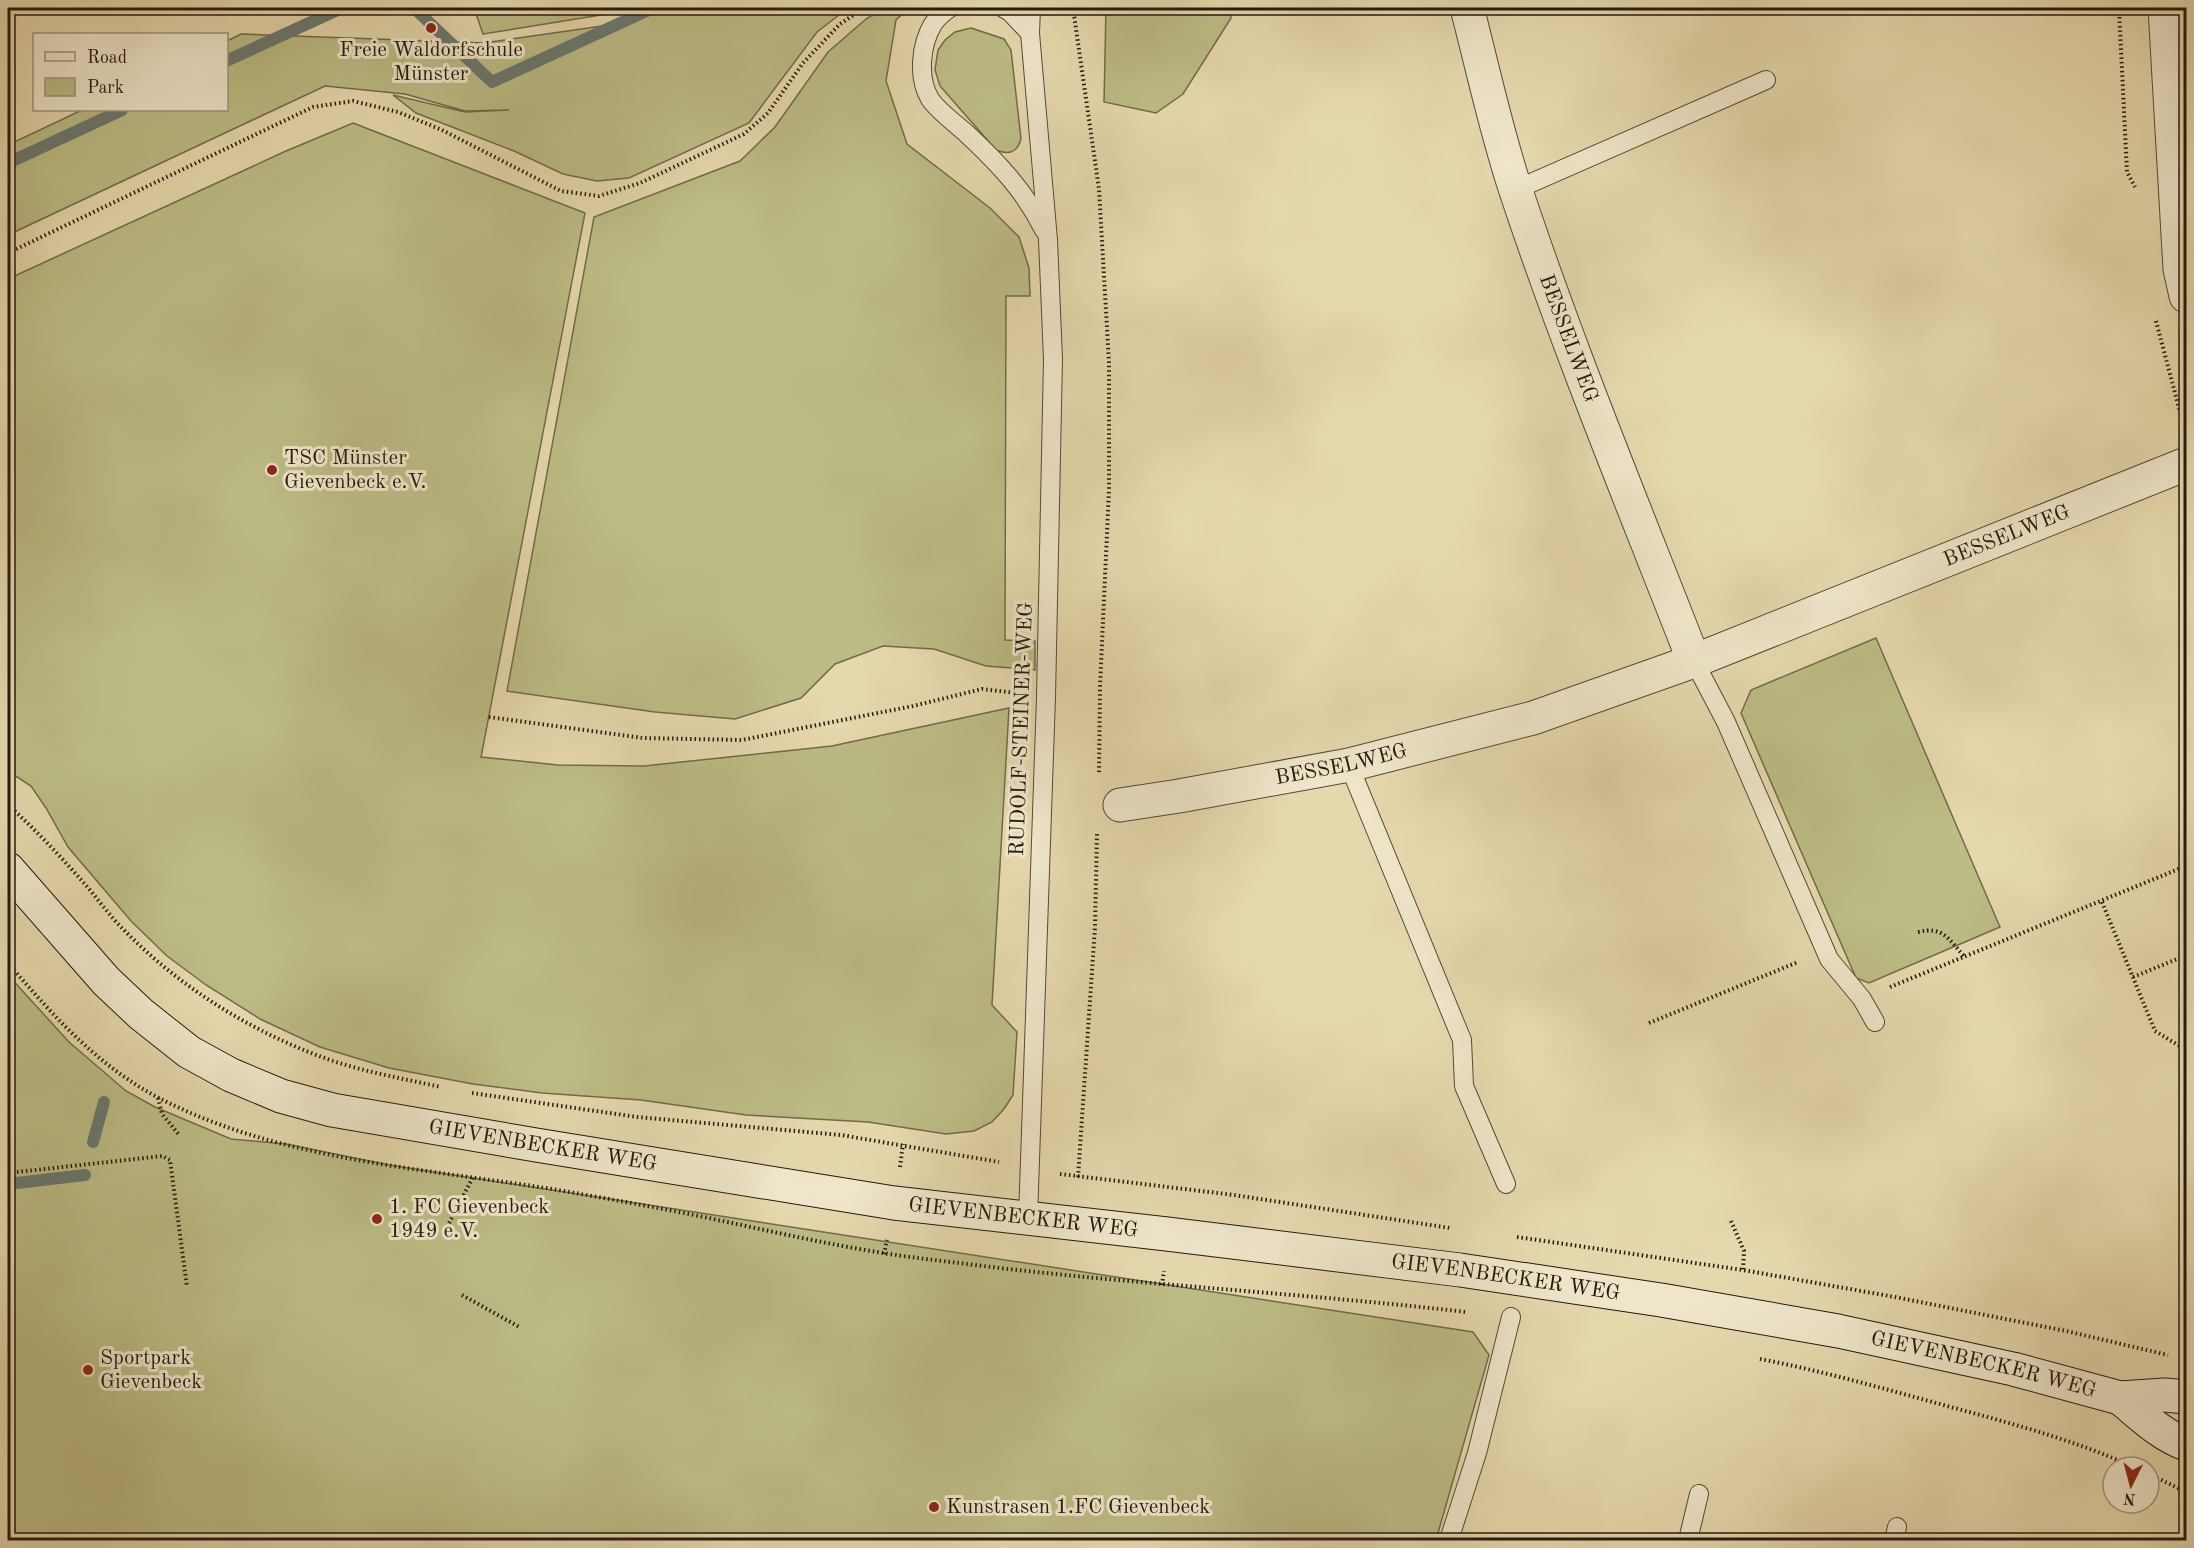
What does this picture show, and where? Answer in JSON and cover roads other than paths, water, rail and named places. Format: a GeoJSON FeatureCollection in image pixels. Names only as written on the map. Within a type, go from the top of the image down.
{"type":"FeatureCollection","features":[{"type":"Feature","properties":{"kind":"main road","name":"BESSELWEG"},"geometry":{"type":"LineString","coordinates":[[1467,8],[1515,190],[1568,339],[1694,661]]}},
{"type":"Feature","properties":{"kind":"main road"},"geometry":{"type":"LineString","coordinates":[[2165,8],[2180,258],[2187,296]]}},
{"type":"Feature","properties":{"kind":"main road","name":"BESSELWEG"},"geometry":{"type":"LineString","coordinates":[[1109,815],[1349,765],[1533,718],[1694,661],[2187,464]]}},
{"type":"Feature","properties":{"kind":"main road","name":"GIEVENBECKER WEG"},"geometry":{"type":"LineString","coordinates":[[8,869],[106,981],[141,1014],[189,1052],[231,1075],[281,1096],[332,1110],[894,1203],[1460,1270],[1661,1300],[1838,1330],[2013,1369],[2120,1398],[2165,1395],[2187,1397]]}},
{"type":"Feature","properties":{"kind":"main road","name":"GIEVENBECKER WEG"},"geometry":{"type":"LineString","coordinates":[[2120,1398],[2156,1428],[2175,1440],[2187,1444]]}},
{"type":"Feature","properties":{"kind":"lane","name":"RUDOLF-STEINER-WEG"},"geometry":{"type":"LineString","coordinates":[[950,8],[934,23],[924,48],[921,74],[930,99],[1014,181],[1033,207],[1048,240]]}},
{"type":"Feature","properties":{"kind":"lane"},"geometry":{"type":"LineString","coordinates":[[1003,8],[1010,12],[1030,33]]}},
{"type":"Feature","properties":{"kind":"lane","name":"RUDOLF-STEINER-WEG"},"geometry":{"type":"LineString","coordinates":[[1028,1218],[1046,697],[1053,359],[1048,240],[1030,33],[1031,8]]}},
{"type":"Feature","properties":{"kind":"lane"},"geometry":{"type":"LineString","coordinates":[[1515,190],[1766,80]]}},
{"type":"Feature","properties":{"kind":"lane"},"geometry":{"type":"LineString","coordinates":[[1694,661],[1726,722],[1829,959],[1862,999],[1875,1022]]}},
{"type":"Feature","properties":{"kind":"lane"},"geometry":{"type":"LineString","coordinates":[[1349,765],[1462,1040],[1464,1086],[1506,1184]]}},
{"type":"Feature","properties":{"kind":"lane"},"geometry":{"type":"LineString","coordinates":[[1449,1540],[1477,1454],[1511,1317]]}},
{"type":"Feature","properties":{"kind":"lane"},"geometry":{"type":"LineString","coordinates":[[1688,1540],[1699,1494]]}},
{"type":"Feature","properties":{"kind":"waterway"},"geometry":{"type":"LineString","coordinates":[[228,60],[342,8]]}},
{"type":"Feature","properties":{"kind":"waterway"},"geometry":{"type":"LineString","coordinates":[[414,8],[492,82],[653,8]]}},
{"type":"Feature","properties":{"kind":"waterway"},"geometry":{"type":"LineString","coordinates":[[8,163],[120,111]]}},
{"type":"Feature","properties":{"kind":"waterway"},"geometry":{"type":"LineString","coordinates":[[93,1142],[104,1102]]}},
{"type":"Feature","properties":{"kind":"waterway"},"geometry":{"type":"LineString","coordinates":[[8,1184],[85,1175]]}},
{"type":"Feature","properties":{"kind":"place","name":"Freie Waldorfschule Münster"},"geometry":{"type":"Point","coordinates":[431,28]}},
{"type":"Feature","properties":{"kind":"place","name":"TSC Münster Gievenbeck e.V."},"geometry":{"type":"Point","coordinates":[272,470]}},
{"type":"Feature","properties":{"kind":"place","name":"1. FC Gievenbeck 1949 e.V."},"geometry":{"type":"Point","coordinates":[377,1219]}},
{"type":"Feature","properties":{"kind":"place","name":"Sportpark Gievenbeck"},"geometry":{"type":"Point","coordinates":[88,1370]}},
{"type":"Feature","properties":{"kind":"place","name":"Kunstrasen 1.FC Gievenbeck"},"geometry":{"type":"Point","coordinates":[934,1507]}}]}
